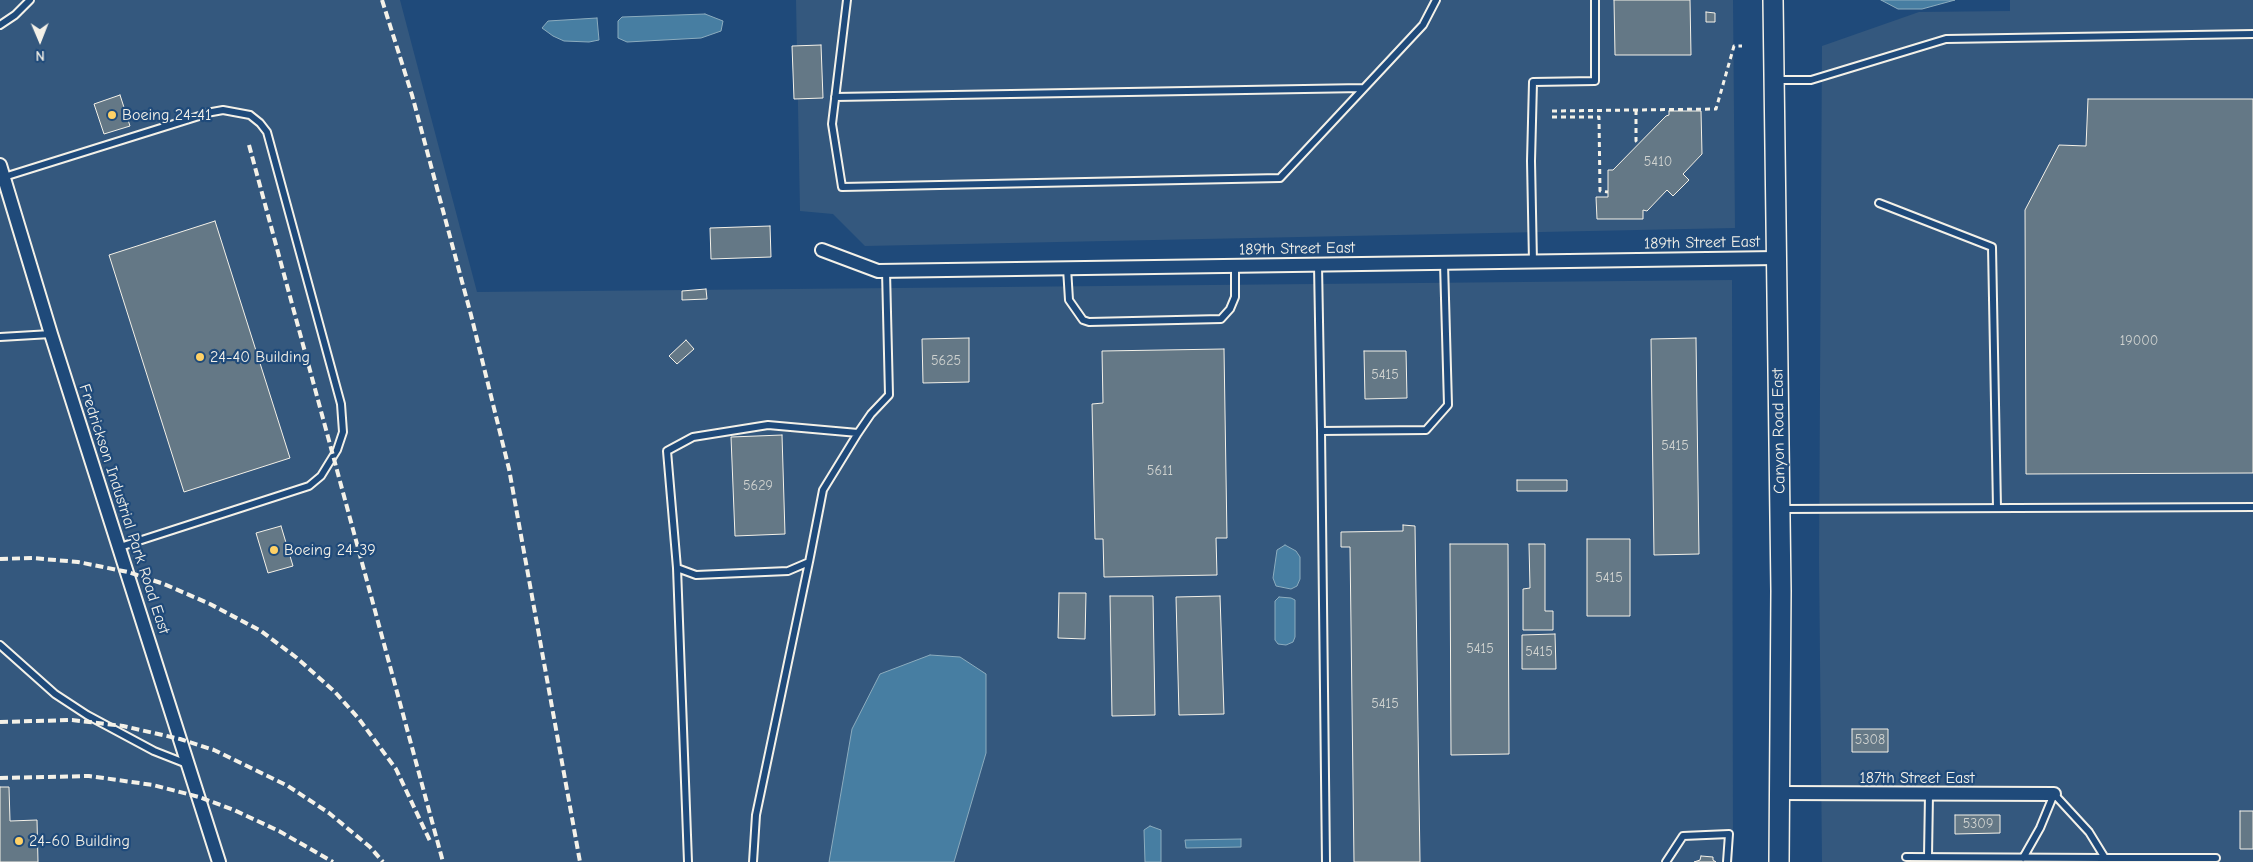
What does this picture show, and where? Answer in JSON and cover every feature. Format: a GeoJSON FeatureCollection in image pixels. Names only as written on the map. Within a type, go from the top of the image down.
{"type":"FeatureCollection","features":[{"type":"Feature","properties":{"kind":"main road","name":"Canyon Road East"},"geometry":{"type":"LineString","coordinates":[[1773,0],[1780,509],[1779,862]]}},
{"type":"Feature","properties":{"kind":"street","name":"Fredrickson Industrial Park Road East"},"geometry":{"type":"LineString","coordinates":[[2,171],[51,334],[219,862]]}},
{"type":"Feature","properties":{"kind":"street","name":"189th Street East"},"geometry":{"type":"LineString","coordinates":[[822,250],[878,271],[1776,258]]}},
{"type":"Feature","properties":{"kind":"street","name":"187th Street East"},"geometry":{"type":"LineString","coordinates":[[1780,793],[2054,794]]}},
{"type":"Feature","properties":{"kind":"lane"},"geometry":{"type":"LineString","coordinates":[[0,25],[15,15],[30,0]]}},
{"type":"Feature","properties":{"kind":"lane"},"geometry":{"type":"LineString","coordinates":[[846,0],[832,124],[842,187],[1280,178],[1423,24],[1436,0]]}},
{"type":"Feature","properties":{"kind":"lane"},"geometry":{"type":"LineString","coordinates":[[1533,262],[1531,161],[1533,82],[1595,81],[1595,0]]}},
{"type":"Feature","properties":{"kind":"lane"},"geometry":{"type":"LineString","coordinates":[[1774,80],[1811,80],[1946,39],[2253,34]]}},
{"type":"Feature","properties":{"kind":"lane"},"geometry":{"type":"LineString","coordinates":[[835,97],[1363,88]]}},
{"type":"Feature","properties":{"kind":"lane"},"geometry":{"type":"LineString","coordinates":[[2,171],[223,110],[250,115],[260,122],[267,132],[340,404],[343,432],[337,450],[322,476],[309,486],[120,547]]}},
{"type":"Feature","properties":{"kind":"lane"},"geometry":{"type":"LineString","coordinates":[[1879,203],[1992,247],[1997,508]]}},
{"type":"Feature","properties":{"kind":"lane"},"geometry":{"type":"LineString","coordinates":[[1321,430],[1426,430],[1448,405],[1444,263]]}},
{"type":"Feature","properties":{"kind":"lane"},"geometry":{"type":"LineString","coordinates":[[1318,265],[1326,862]]}},
{"type":"Feature","properties":{"kind":"lane"},"geometry":{"type":"LineString","coordinates":[[1067,268],[1068,300],[1083,320],[1089,322],[1221,319],[1230,309],[1234,297],[1235,266]]}},
{"type":"Feature","properties":{"kind":"lane"},"geometry":{"type":"LineString","coordinates":[[753,862],[756,815],[823,490],[870,414],[889,395],[886,271]]}},
{"type":"Feature","properties":{"kind":"lane"},"geometry":{"type":"LineString","coordinates":[[0,337],[51,334]]}},
{"type":"Feature","properties":{"kind":"lane"},"geometry":{"type":"LineString","coordinates":[[688,862],[677,568],[667,451],[693,437],[768,425],[858,433]]}},
{"type":"Feature","properties":{"kind":"lane"},"geometry":{"type":"LineString","coordinates":[[1780,509],[2253,507]]}},
{"type":"Feature","properties":{"kind":"lane"},"geometry":{"type":"LineString","coordinates":[[677,568],[696,575],[788,572],[809,562]]}},
{"type":"Feature","properties":{"kind":"lane"},"geometry":{"type":"LineString","coordinates":[[0,645],[55,694],[87,715],[154,751],[188,765]]}},
{"type":"Feature","properties":{"kind":"lane"},"geometry":{"type":"LineString","coordinates":[[1928,857],[1929,794]]}},
{"type":"Feature","properties":{"kind":"lane"},"geometry":{"type":"LineString","coordinates":[[2022,858],[2040,828],[2054,794],[2089,832],[2105,858]]}},
{"type":"Feature","properties":{"kind":"lane"},"geometry":{"type":"LineString","coordinates":[[1666,862],[1683,836],[1729,834],[1727,862]]}},
{"type":"Feature","properties":{"kind":"lane"},"geometry":{"type":"LineString","coordinates":[[1906,857],[2178,860],[2216,858]]}},
{"type":"Feature","properties":{"kind":"path"},"geometry":{"type":"LineString","coordinates":[[1552,112],[1716,109],[1734,46],[1742,46]]}},
{"type":"Feature","properties":{"kind":"path"},"geometry":{"type":"LineString","coordinates":[[1636,110],[1636,141],[1639,144]]}},
{"type":"Feature","properties":{"kind":"path"},"geometry":{"type":"LineString","coordinates":[[1595,111],[1595,117]]}},
{"type":"Feature","properties":{"kind":"path"},"geometry":{"type":"LineString","coordinates":[[1552,117],[1599,117],[1600,191],[1608,192]]}},
{"type":"Feature","properties":{"kind":"shaded area"},"geometry":{"type":"Polygon","coordinates":[[[0,0],[400,0],[477,292],[1732,280],[1733,862],[0,862],[0,0]]]}},
{"type":"Feature","properties":{"kind":"shaded area"},"geometry":{"type":"Polygon","coordinates":[[[796,0],[1733,0],[1735,228],[865,246],[833,214],[800,211],[796,0]]]}},
{"type":"Feature","properties":{"kind":"shaded area"},"geometry":{"type":"Polygon","coordinates":[[[1881,0],[1955,0],[1922,9],[1898,9],[1881,0]]]}},
{"type":"Feature","properties":{"kind":"shaded area"},"geometry":{"type":"Polygon","coordinates":[[[2010,0],[2253,0],[2253,862],[1822,862],[1819,559],[1822,46],[1919,12],[2010,11],[2010,0]]]}},
{"type":"Feature","properties":{"kind":"shaded area"},"geometry":{"type":"Polygon","coordinates":[[[705,14],[723,21],[721,31],[701,38],[627,42],[618,38],[618,21],[622,17],[705,14]]]}},
{"type":"Feature","properties":{"kind":"shaded area"},"geometry":{"type":"Polygon","coordinates":[[[597,18],[599,40],[589,42],[564,41],[542,28],[548,21],[597,18]]]}},
{"type":"Feature","properties":{"kind":"shaded area"},"geometry":{"type":"Polygon","coordinates":[[[1285,545],[1296,551],[1300,557],[1300,579],[1297,586],[1291,589],[1276,586],[1273,578],[1277,550],[1285,545]]]}},
{"type":"Feature","properties":{"kind":"shaded area"},"geometry":{"type":"Polygon","coordinates":[[[1279,597],[1295,600],[1295,637],[1293,642],[1286,645],[1278,644],[1275,640],[1275,601],[1279,597]]]}},
{"type":"Feature","properties":{"kind":"shaded area"},"geometry":{"type":"Polygon","coordinates":[[[930,655],[960,657],[986,674],[986,753],[954,862],[829,862],[852,729],[880,674],[930,655]]]}},
{"type":"Feature","properties":{"kind":"shaded area"},"geometry":{"type":"Polygon","coordinates":[[[1150,826],[1161,830],[1161,862],[1145,862],[1144,830],[1150,826]]]}},
{"type":"Feature","properties":{"kind":"shaded area"},"geometry":{"type":"Polygon","coordinates":[[[1241,839],[1241,847],[1186,848],[1185,840],[1241,839]]]}},
{"type":"Feature","properties":{"kind":"building"},"geometry":{"type":"Polygon","coordinates":[[[1614,0],[1690,0],[1691,55],[1615,55],[1614,0]]]}},
{"type":"Feature","properties":{"kind":"building"},"geometry":{"type":"Polygon","coordinates":[[[1706,12],[1715,13],[1715,22],[1706,22],[1706,12]]]}},
{"type":"Feature","properties":{"kind":"building"},"geometry":{"type":"Polygon","coordinates":[[[821,45],[823,98],[794,99],[792,46],[821,45]]]}},
{"type":"Feature","properties":{"kind":"building","name":"Boeing 24-41"},"geometry":{"type":"Polygon","coordinates":[[[120,95],[130,126],[104,134],[94,104],[120,95]]]}},
{"type":"Feature","properties":{"kind":"building"},"geometry":{"type":"Polygon","coordinates":[[[2088,99],[2253,99],[2253,473],[2026,474],[2025,210],[2059,145],[2086,146],[2088,99]]]}},
{"type":"Feature","properties":{"kind":"building"},"geometry":{"type":"Polygon","coordinates":[[[1669,111],[1701,111],[1702,154],[1683,174],[1689,180],[1673,196],[1667,190],[1647,211],[1643,210],[1643,219],[1597,219],[1596,197],[1608,197],[1608,170],[1613,170],[1669,115],[1669,111]]]}},
{"type":"Feature","properties":{"kind":"building","name":"24-40 Building"},"geometry":{"type":"Polygon","coordinates":[[[215,221],[290,458],[184,492],[109,255],[215,221]]]}},
{"type":"Feature","properties":{"kind":"building"},"geometry":{"type":"Polygon","coordinates":[[[770,226],[771,257],[711,259],[710,228],[770,226]]]}},
{"type":"Feature","properties":{"kind":"building"},"geometry":{"type":"Polygon","coordinates":[[[706,289],[707,299],[682,300],[682,291],[706,289]]]}},
{"type":"Feature","properties":{"kind":"building"},"geometry":{"type":"Polygon","coordinates":[[[969,338],[969,382],[923,383],[922,339],[969,338]]]}},
{"type":"Feature","properties":{"kind":"building"},"geometry":{"type":"Polygon","coordinates":[[[1696,338],[1699,554],[1654,555],[1651,339],[1696,338]]]}},
{"type":"Feature","properties":{"kind":"building"},"geometry":{"type":"Polygon","coordinates":[[[686,340],[694,349],[677,364],[669,356],[686,340]]]}},
{"type":"Feature","properties":{"kind":"building"},"geometry":{"type":"Polygon","coordinates":[[[1224,349],[1227,538],[1216,538],[1217,575],[1104,577],[1103,539],[1095,539],[1092,404],[1103,403],[1102,351],[1224,349]]]}},
{"type":"Feature","properties":{"kind":"building"},"geometry":{"type":"Polygon","coordinates":[[[1364,351],[1406,351],[1407,398],[1365,399],[1364,351]]]}},
{"type":"Feature","properties":{"kind":"building"},"geometry":{"type":"Polygon","coordinates":[[[782,435],[785,534],[735,536],[731,437],[782,435]]]}},
{"type":"Feature","properties":{"kind":"building"},"geometry":{"type":"Polygon","coordinates":[[[1517,480],[1567,480],[1567,491],[1517,491],[1517,480]]]}},
{"type":"Feature","properties":{"kind":"building"},"geometry":{"type":"Polygon","coordinates":[[[1403,525],[1415,526],[1420,862],[1354,862],[1350,547],[1341,547],[1341,532],[1403,531],[1403,525]]]}},
{"type":"Feature","properties":{"kind":"building","name":"Boeing 24-39"},"geometry":{"type":"Polygon","coordinates":[[[281,526],[293,566],[268,573],[256,533],[281,526]]]}},
{"type":"Feature","properties":{"kind":"building"},"geometry":{"type":"Polygon","coordinates":[[[1587,539],[1630,539],[1630,616],[1587,616],[1587,539]]]}},
{"type":"Feature","properties":{"kind":"building"},"geometry":{"type":"Polygon","coordinates":[[[1450,544],[1508,544],[1509,754],[1451,755],[1450,544]]]}},
{"type":"Feature","properties":{"kind":"building"},"geometry":{"type":"Polygon","coordinates":[[[1529,544],[1545,544],[1545,611],[1553,611],[1553,630],[1523,630],[1523,589],[1530,588],[1529,544]]]}},
{"type":"Feature","properties":{"kind":"building"},"geometry":{"type":"Polygon","coordinates":[[[1059,593],[1086,593],[1085,639],[1058,638],[1059,593]]]}},
{"type":"Feature","properties":{"kind":"building"},"geometry":{"type":"Polygon","coordinates":[[[1110,596],[1153,596],[1155,715],[1112,716],[1110,596]]]}},
{"type":"Feature","properties":{"kind":"building"},"geometry":{"type":"Polygon","coordinates":[[[1220,596],[1224,714],[1179,715],[1176,597],[1220,596]]]}},
{"type":"Feature","properties":{"kind":"building"},"geometry":{"type":"Polygon","coordinates":[[[1555,634],[1556,669],[1522,669],[1522,635],[1555,634]]]}},
{"type":"Feature","properties":{"kind":"building"},"geometry":{"type":"Polygon","coordinates":[[[1852,729],[1888,729],[1888,752],[1852,752],[1852,729]]]}},
{"type":"Feature","properties":{"kind":"building","name":"24-60 Building"},"geometry":{"type":"Polygon","coordinates":[[[0,787],[9,787],[10,821],[37,820],[38,862],[0,862],[0,787]]]}},
{"type":"Feature","properties":{"kind":"building"},"geometry":{"type":"Polygon","coordinates":[[[2240,811],[2253,811],[2253,849],[2240,849],[2240,811]]]}},
{"type":"Feature","properties":{"kind":"building"},"geometry":{"type":"Polygon","coordinates":[[[1955,815],[2000,815],[2000,833],[1955,834],[1955,815]]]}},
{"type":"Feature","properties":{"kind":"building"},"geometry":{"type":"Polygon","coordinates":[[[1701,856],[1713,857],[1713,860],[1716,862],[1694,862],[1700,860],[1701,856]]]}},
{"type":"Feature","properties":{"kind":"railway"},"geometry":{"type":"LineString","coordinates":[[382,0],[412,95],[471,315],[509,469],[580,862]]}},
{"type":"Feature","properties":{"kind":"railway"},"geometry":{"type":"LineString","coordinates":[[249,145],[443,862]]}},
{"type":"Feature","properties":{"kind":"railway"},"geometry":{"type":"LineString","coordinates":[[0,559],[32,558],[78,562],[128,572],[164,584],[210,604],[261,631],[297,658],[335,692],[359,719],[396,769],[430,841]]}},
{"type":"Feature","properties":{"kind":"railway"},"geometry":{"type":"LineString","coordinates":[[0,722],[72,720],[123,726],[180,739],[214,750],[288,786],[329,813],[370,847],[383,862]]}},
{"type":"Feature","properties":{"kind":"railway"},"geometry":{"type":"LineString","coordinates":[[0,778],[89,776],[153,785],[199,797],[234,810],[279,831],[333,862]]}},
{"type":"Feature","properties":{"kind":"place","name":"Boeing 24-41"},"geometry":{"type":"Point","coordinates":[112,115]}},
{"type":"Feature","properties":{"kind":"place","name":"24-40 Building"},"geometry":{"type":"Point","coordinates":[200,357]}},
{"type":"Feature","properties":{"kind":"place","name":"Boeing 24-39"},"geometry":{"type":"Point","coordinates":[274,550]}},
{"type":"Feature","properties":{"kind":"place","name":"24-60 Building"},"geometry":{"type":"Point","coordinates":[19,841]}}]}
